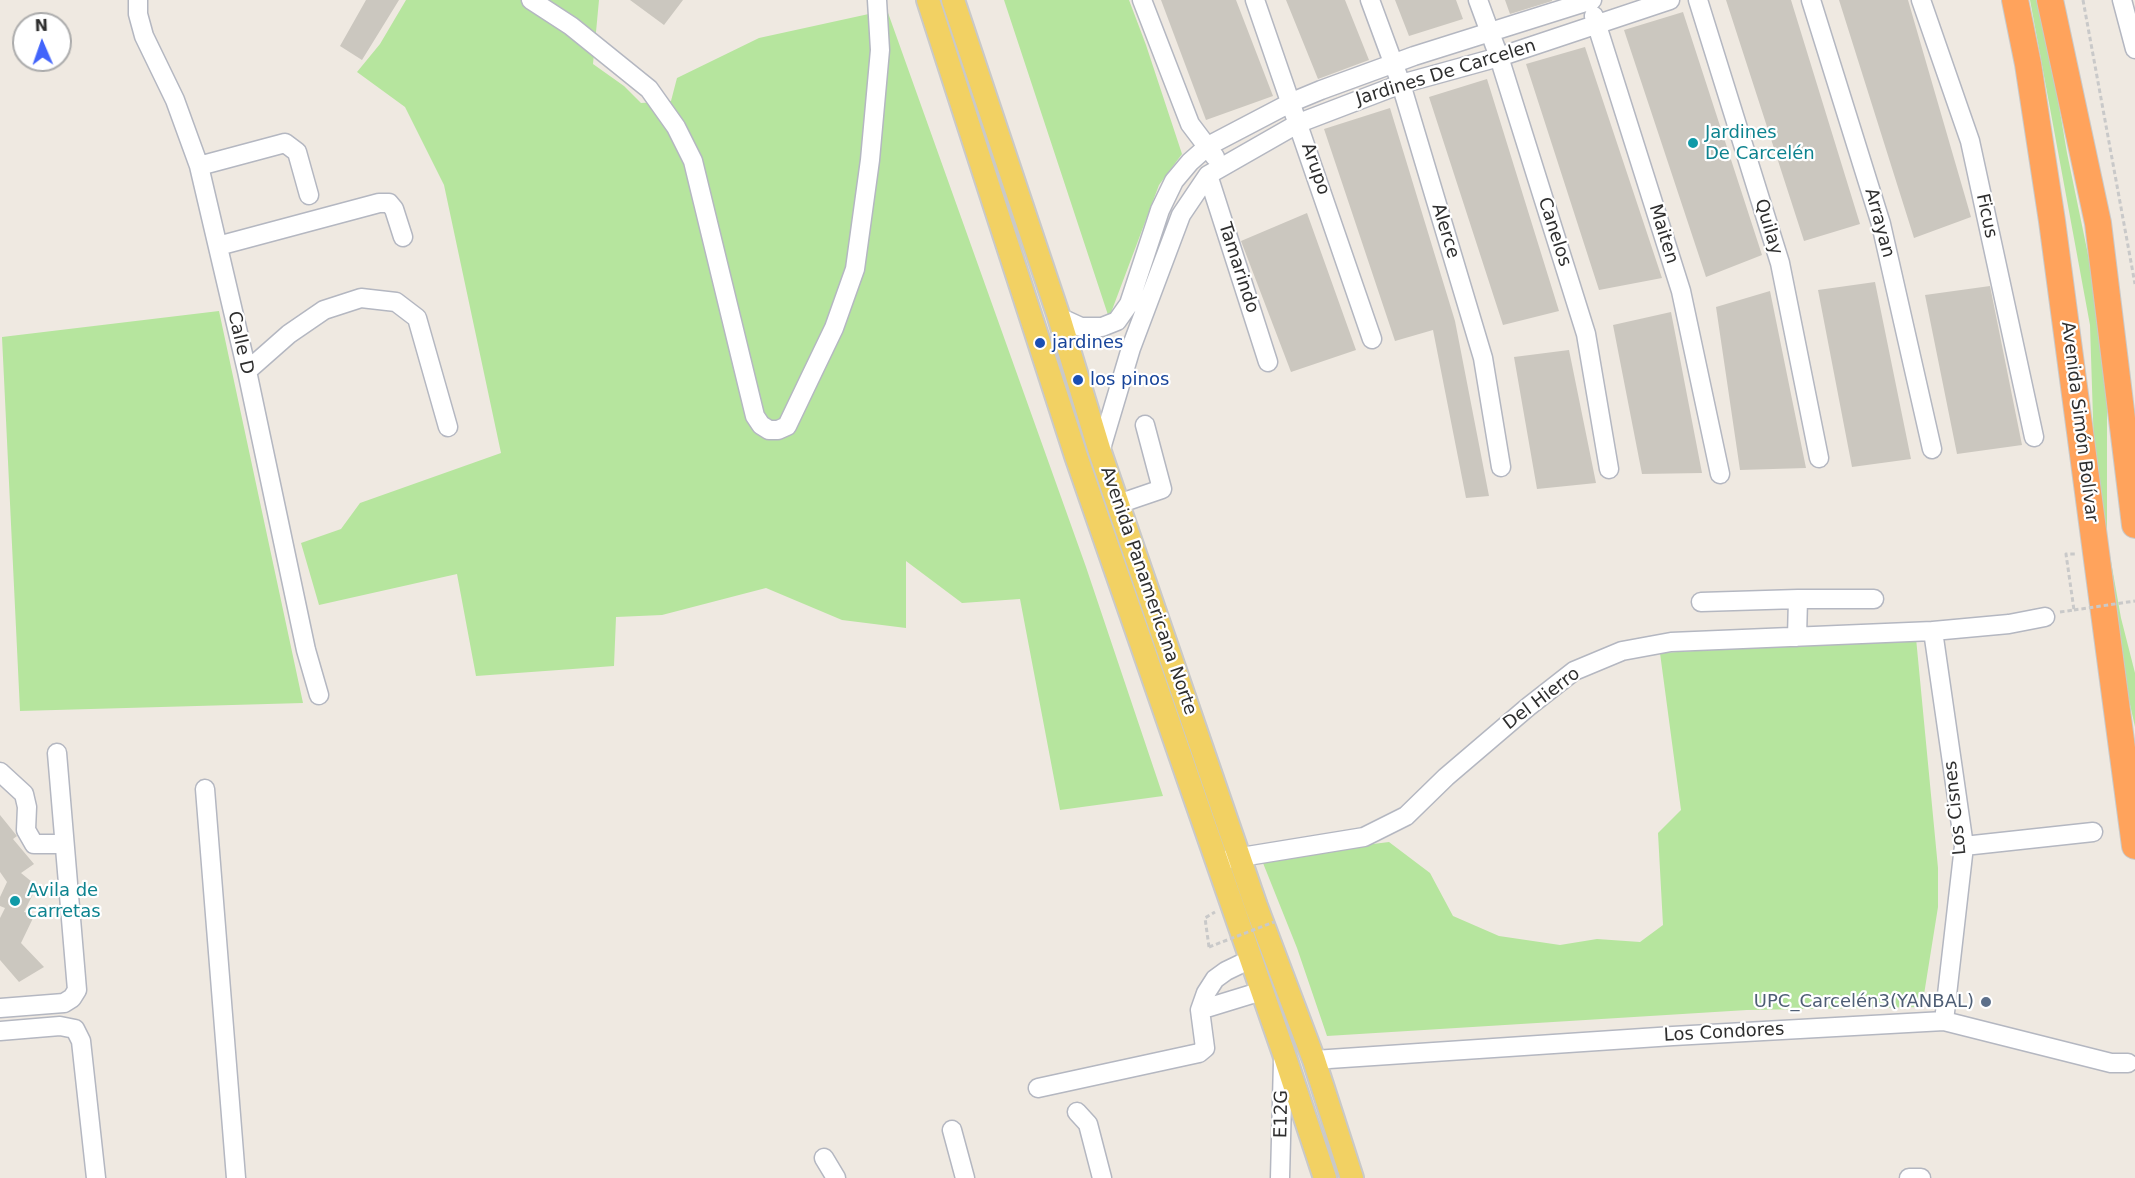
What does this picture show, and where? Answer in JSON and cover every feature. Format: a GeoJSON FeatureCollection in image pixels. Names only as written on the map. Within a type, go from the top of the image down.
{"type":"FeatureCollection","features":[{"type":"Feature","properties":{"kind":"highway","name":"Avenida Simón Bolívar"},"geometry":{"type":"LineString","coordinates":[[2015,0],[2028,64],[2052,221],[2135,846]]}},
{"type":"Feature","properties":{"kind":"highway"},"geometry":{"type":"LineString","coordinates":[[2050,0],[2098,223],[2135,525]]}},
{"type":"Feature","properties":{"kind":"main road","name":"Avenida Panamericana Norte"},"geometry":{"type":"LineString","coordinates":[[928,0],[1076,456],[1325,1178]]}},
{"type":"Feature","properties":{"kind":"main road","name":"Avenida Panamericana Norte"},"geometry":{"type":"LineString","coordinates":[[953,0],[1059,317],[1100,452],[1256,906],[1314,1060],[1352,1178]]}},
{"type":"Feature","properties":{"kind":"street","name":"Calle D"},"geometry":{"type":"LineString","coordinates":[[138,0],[138,15],[144,36],[175,99],[199,166],[247,371],[306,650],[319,694]]}},
{"type":"Feature","properties":{"kind":"street"},"geometry":{"type":"LineString","coordinates":[[531,0],[571,26],[649,89],[676,127],[693,161],[755,416],[761,425],[769,430],[778,430],[787,426],[834,328],[855,270],[870,160],[880,50],[877,0]]}},
{"type":"Feature","properties":{"kind":"street","name":"Tamarindo"},"geometry":{"type":"LineString","coordinates":[[1142,0],[1190,124],[1208,146],[1268,362]]}},
{"type":"Feature","properties":{"kind":"street","name":"Arupo"},"geometry":{"type":"LineString","coordinates":[[1255,0],[1372,339]]}},
{"type":"Feature","properties":{"kind":"street","name":"Alerce"},"geometry":{"type":"LineString","coordinates":[[1370,0],[1401,84],[1483,358],[1501,467]]}},
{"type":"Feature","properties":{"kind":"street","name":"Canelos"},"geometry":{"type":"LineString","coordinates":[[1478,0],[1586,333],[1609,469]]}},
{"type":"Feature","properties":{"kind":"street","name":"Jardines De Carcelen"},"geometry":{"type":"LineString","coordinates":[[1059,317],[1081,327],[1102,327],[1118,321],[1129,304],[1160,210],[1174,181],[1208,146],[1292,102],[1394,63],[1589,0]]}},
{"type":"Feature","properties":{"kind":"street","name":"Maiten"},"geometry":{"type":"LineString","coordinates":[[1589,0],[1681,291],[1720,474]]}},
{"type":"Feature","properties":{"kind":"street","name":"Jardines De Carcelen"},"geometry":{"type":"LineString","coordinates":[[1100,452],[1131,348],[1181,215],[1214,170],[1299,123],[1401,84],[1498,57],[1670,0]]}},
{"type":"Feature","properties":{"kind":"street","name":"Quilay"},"geometry":{"type":"LineString","coordinates":[[1698,0],[1780,263],[1819,458]]}},
{"type":"Feature","properties":{"kind":"street","name":"Arrayan"},"geometry":{"type":"LineString","coordinates":[[1811,0],[1881,224],[1932,449]]}},
{"type":"Feature","properties":{"kind":"street","name":"Ficus"},"geometry":{"type":"LineString","coordinates":[[1921,0],[1970,141],[2034,437]]}},
{"type":"Feature","properties":{"kind":"street"},"geometry":{"type":"LineString","coordinates":[[2122,0],[2135,48]]}},
{"type":"Feature","properties":{"kind":"street"},"geometry":{"type":"LineString","coordinates":[[199,166],[285,143],[297,152],[309,195]]}},
{"type":"Feature","properties":{"kind":"street"},"geometry":{"type":"LineString","coordinates":[[218,246],[379,203],[389,204],[394,209],[403,237]]}},
{"type":"Feature","properties":{"kind":"street"},"geometry":{"type":"LineString","coordinates":[[247,371],[289,334],[324,310],[361,298],[396,302],[417,318],[448,427]]}},
{"type":"Feature","properties":{"kind":"street"},"geometry":{"type":"LineString","coordinates":[[1118,504],[1162,489],[1145,425]]}},
{"type":"Feature","properties":{"kind":"street"},"geometry":{"type":"LineString","coordinates":[[1797,637],[1798,599]]}},
{"type":"Feature","properties":{"kind":"street"},"geometry":{"type":"LineString","coordinates":[[1701,602],[1874,599]]}},
{"type":"Feature","properties":{"kind":"street","name":"Del Hierro"},"geometry":{"type":"LineString","coordinates":[[1217,860],[1364,837],[1406,816],[1446,777],[1574,671],[1622,651],[1671,642],[1933,632],[2009,624],[2050,615]]}},
{"type":"Feature","properties":{"kind":"street","name":"Los Cisnes"},"geometry":{"type":"LineString","coordinates":[[1933,632],[1964,846],[1944,1021]]}},
{"type":"Feature","properties":{"kind":"street"},"geometry":{"type":"LineString","coordinates":[[0,1008],[64,1003],[72,998],[77,990],[78,979],[57,753]]}},
{"type":"Feature","properties":{"kind":"street"},"geometry":{"type":"LineString","coordinates":[[0,772],[24,794],[27,807],[26,830],[34,844],[64,844]]}},
{"type":"Feature","properties":{"kind":"street"},"geometry":{"type":"LineString","coordinates":[[205,789],[236,1178]]}},
{"type":"Feature","properties":{"kind":"street"},"geometry":{"type":"LineString","coordinates":[[1964,846],[2093,832]]}},
{"type":"Feature","properties":{"kind":"street"},"geometry":{"type":"LineString","coordinates":[[1038,1088],[1199,1053],[1205,1048],[1200,1010],[1206,993],[1215,979],[1251,959]]}},
{"type":"Feature","properties":{"kind":"street"},"geometry":{"type":"LineString","coordinates":[[1200,1010],[1262,991]]}},
{"type":"Feature","properties":{"kind":"street"},"geometry":{"type":"LineString","coordinates":[[72,998],[75,1029],[81,1041],[96,1178]]}},
{"type":"Feature","properties":{"kind":"street","name":"Los Condores"},"geometry":{"type":"LineString","coordinates":[[1314,1060],[1944,1021],[2111,1063],[2128,1063]]}},
{"type":"Feature","properties":{"kind":"street"},"geometry":{"type":"LineString","coordinates":[[0,1031],[60,1026],[75,1029]]}},
{"type":"Feature","properties":{"kind":"street","name":"E12G"},"geometry":{"type":"LineString","coordinates":[[1280,1178],[1283,1051]]}},
{"type":"Feature","properties":{"kind":"street"},"geometry":{"type":"LineString","coordinates":[[1077,1112],[1088,1124],[1102,1178]]}},
{"type":"Feature","properties":{"kind":"street"},"geometry":{"type":"LineString","coordinates":[[952,1130],[965,1178]]}},
{"type":"Feature","properties":{"kind":"street"},"geometry":{"type":"LineString","coordinates":[[824,1158],[836,1178]]}},
{"type":"Feature","properties":{"kind":"street"},"geometry":{"type":"LineString","coordinates":[[1909,1178],[1920,1178]]}},
{"type":"Feature","properties":{"kind":"path"},"geometry":{"type":"LineString","coordinates":[[2084,0],[2135,284]]}},
{"type":"Feature","properties":{"kind":"path"},"geometry":{"type":"LineString","coordinates":[[2071,588],[2074,610]]}},
{"type":"Feature","properties":{"kind":"path"},"geometry":{"type":"LineString","coordinates":[[2050,615],[2135,601]]}},
{"type":"Feature","properties":{"kind":"path"},"geometry":{"type":"LineString","coordinates":[[1205,918],[1209,947],[1274,922]]}},
{"type":"Feature","properties":{"kind":"green space"},"geometry":{"type":"Polygon","coordinates":[[[406,0],[599,0],[593,64],[624,86],[641,103],[671,101],[677,78],[759,38],[887,10],[1086,567],[1163,796],[1060,810],[1020,599],[962,603],[906,561],[906,628],[842,620],[766,588],[662,615],[616,617],[614,666],[476,676],[457,574],[319,605],[301,543],[341,529],[360,503],[501,453],[444,185],[405,107],[357,72],[380,44],[406,0]]]}},
{"type":"Feature","properties":{"kind":"green space"},"geometry":{"type":"Polygon","coordinates":[[[1004,0],[1129,0],[1182,154],[1159,185],[1109,318],[1004,0]]]}},
{"type":"Feature","properties":{"kind":"green space"},"geometry":{"type":"Polygon","coordinates":[[[2030,0],[2041,0],[2067,153],[2096,293],[2107,398],[2107,539],[2121,618],[2135,673],[2135,727],[2122,668],[2096,511],[2090,325],[2030,0]]]}},
{"type":"Feature","properties":{"kind":"green space"},"geometry":{"type":"Polygon","coordinates":[[[219,311],[303,703],[20,711],[2,337],[219,311]]]}},
{"type":"Feature","properties":{"kind":"green space"},"geometry":{"type":"Polygon","coordinates":[[[1916,638],[1938,868],[1938,907],[1922,1007],[1747,1010],[1327,1036],[1297,948],[1261,858],[1389,842],[1430,873],[1453,916],[1499,936],[1560,945],[1597,939],[1640,942],[1663,925],[1658,833],[1681,810],[1660,653],[1916,638]]]}},
{"type":"Feature","properties":{"kind":"building"},"geometry":{"type":"Polygon","coordinates":[[[366,0],[399,0],[362,60],[340,46],[366,0]]]}},
{"type":"Feature","properties":{"kind":"building"},"geometry":{"type":"Polygon","coordinates":[[[630,0],[683,0],[664,25],[630,0]]]}},
{"type":"Feature","properties":{"kind":"building"},"geometry":{"type":"Polygon","coordinates":[[[1161,0],[1236,0],[1273,96],[1206,120],[1161,0]]]}},
{"type":"Feature","properties":{"kind":"building"},"geometry":{"type":"Polygon","coordinates":[[[1286,0],[1345,0],[1369,60],[1318,79],[1286,0]]]}},
{"type":"Feature","properties":{"kind":"building"},"geometry":{"type":"Polygon","coordinates":[[[1395,0],[1456,0],[1463,19],[1409,36],[1395,0]]]}},
{"type":"Feature","properties":{"kind":"building"},"geometry":{"type":"Polygon","coordinates":[[[1505,0],[1552,0],[1552,1],[1510,14],[1505,0]]]}},
{"type":"Feature","properties":{"kind":"building","name":"Jardines De Carcelén"},"geometry":{"type":"Polygon","coordinates":[[[1726,0],[1791,0],[1860,224],[1804,241],[1726,0]]]}},
{"type":"Feature","properties":{"kind":"building"},"geometry":{"type":"Polygon","coordinates":[[[1839,0],[1908,0],[1971,217],[1914,238],[1839,0]]]}},
{"type":"Feature","properties":{"kind":"building","name":"Jardines De Carcelén"},"geometry":{"type":"Polygon","coordinates":[[[1683,12],[1762,255],[1706,277],[1624,30],[1683,12]]]}},
{"type":"Feature","properties":{"kind":"building"},"geometry":{"type":"Polygon","coordinates":[[[1585,47],[1662,278],[1599,290],[1526,64],[1585,47]]]}},
{"type":"Feature","properties":{"kind":"building"},"geometry":{"type":"Polygon","coordinates":[[[1487,79],[1559,311],[1503,325],[1429,97],[1487,79]]]}},
{"type":"Feature","properties":{"kind":"building"},"geometry":{"type":"Polygon","coordinates":[[[1390,108],[1455,321],[1489,496],[1466,498],[1433,330],[1395,341],[1324,129],[1390,108]]]}},
{"type":"Feature","properties":{"kind":"building"},"geometry":{"type":"Polygon","coordinates":[[[1307,213],[1356,350],[1291,372],[1241,241],[1307,213]]]}},
{"type":"Feature","properties":{"kind":"building"},"geometry":{"type":"Polygon","coordinates":[[[1875,282],[1911,459],[1852,467],[1818,290],[1875,282]]]}},
{"type":"Feature","properties":{"kind":"building"},"geometry":{"type":"Polygon","coordinates":[[[1990,286],[2022,445],[1957,454],[1925,295],[1990,286]]]}},
{"type":"Feature","properties":{"kind":"building"},"geometry":{"type":"Polygon","coordinates":[[[1770,291],[1806,468],[1740,470],[1716,307],[1770,291]]]}},
{"type":"Feature","properties":{"kind":"building"},"geometry":{"type":"Polygon","coordinates":[[[1671,312],[1702,473],[1642,474],[1613,325],[1671,312]]]}},
{"type":"Feature","properties":{"kind":"building"},"geometry":{"type":"Polygon","coordinates":[[[1569,350],[1596,483],[1537,489],[1514,357],[1569,350]]]}},
{"type":"Feature","properties":{"kind":"building","name":"Avila de carretas"},"geometry":{"type":"Polygon","coordinates":[[[0,815],[17,836],[13,839],[34,864],[21,873],[37,886],[24,912],[35,914],[21,943],[44,967],[19,982],[0,960],[0,918],[5,908],[0,906],[0,897],[7,882],[0,872],[0,815]]]}},
{"type":"Feature","properties":{"kind":"place","name":"Jardines De Carcelén"},"geometry":{"type":"Point","coordinates":[1693,143]}},
{"type":"Feature","properties":{"kind":"place","name":"jardines"},"geometry":{"type":"Point","coordinates":[1040,343]}},
{"type":"Feature","properties":{"kind":"place","name":"los pinos"},"geometry":{"type":"Point","coordinates":[1078,380]}},
{"type":"Feature","properties":{"kind":"place","name":"Avila de carretas"},"geometry":{"type":"Point","coordinates":[15,901]}},
{"type":"Feature","properties":{"kind":"place","name":"UPC_Carcelén3(YANBAL)"},"geometry":{"type":"Point","coordinates":[1986,1002]}}]}
